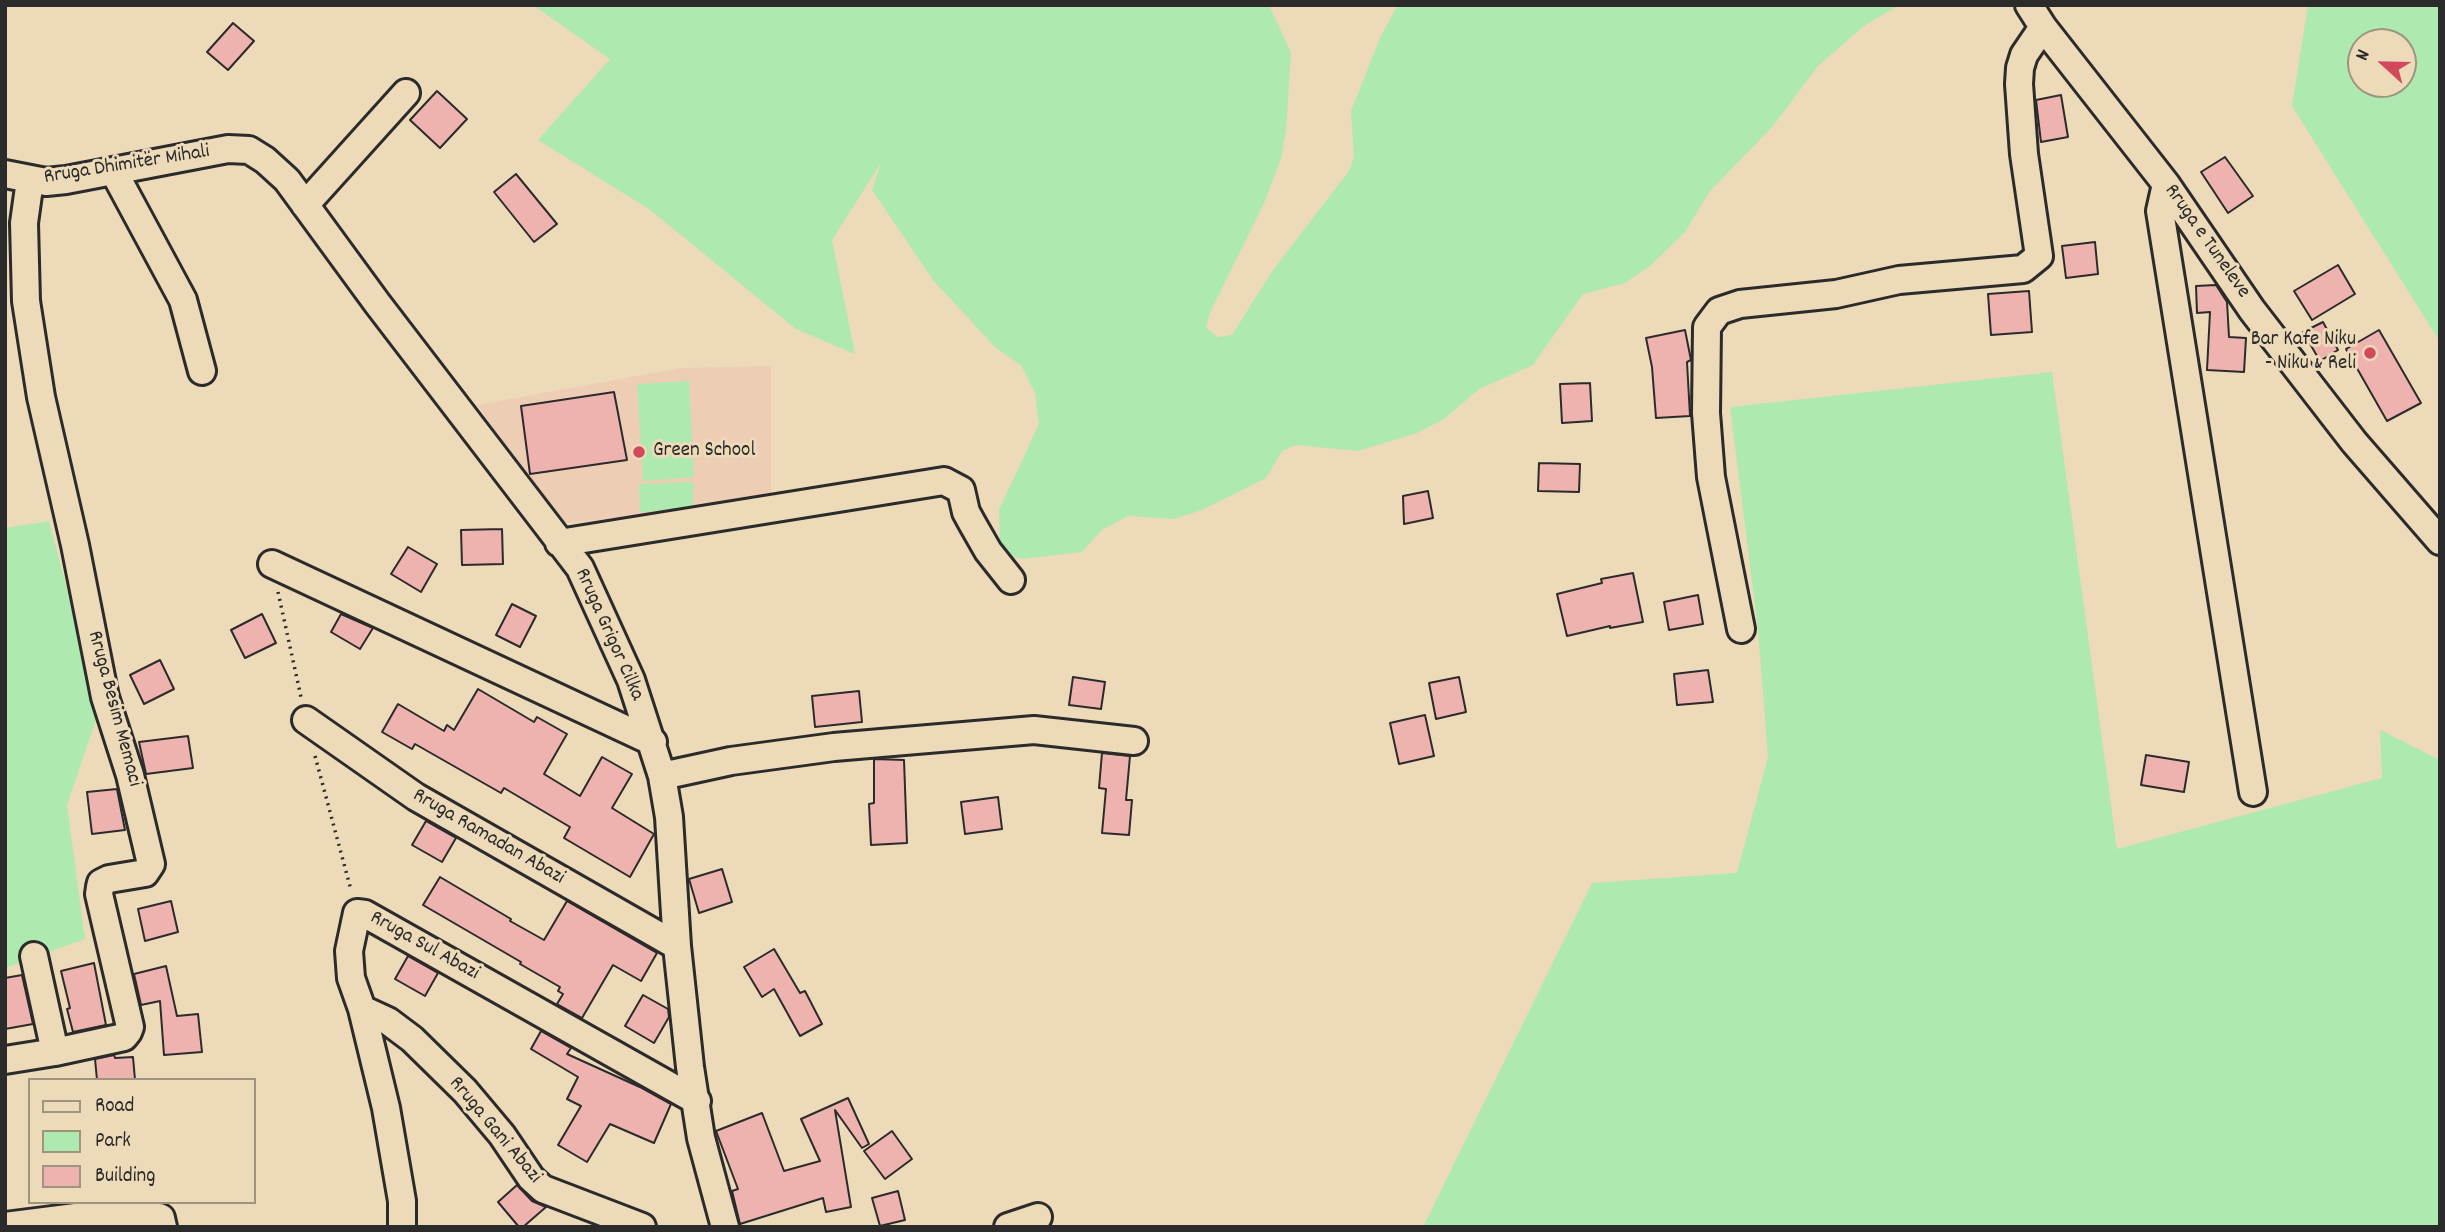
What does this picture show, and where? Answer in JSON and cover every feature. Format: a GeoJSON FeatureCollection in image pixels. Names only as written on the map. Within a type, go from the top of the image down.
{"type":"FeatureCollection","features":[{"type":"Feature","properties":{"kind":"street","name":"Rruga e Tuneleve"},"geometry":{"type":"LineString","coordinates":[[2036,16],[2166,184],[2252,310],[2354,442],[2440,541]]}},
{"type":"Feature","properties":{"kind":"street"},"geometry":{"type":"LineString","coordinates":[[1741,629],[1711,477],[1706,413],[1707,327],[1719,311],[1740,304],[1836,294],[1899,280],[2023,269],[2039,256],[2024,154],[2019,84],[2020,68],[2036,16]]}},
{"type":"Feature","properties":{"kind":"street"},"geometry":{"type":"LineString","coordinates":[[305,205],[406,93]]}},
{"type":"Feature","properties":{"kind":"street","name":"Rruga Dhimitër Mihali"},"geometry":{"type":"LineString","coordinates":[[18,177],[46,182],[114,172],[228,149],[249,150]]}},
{"type":"Feature","properties":{"kind":"street","name":"Rruga Grigor Cilka"},"geometry":{"type":"LineString","coordinates":[[249,150],[287,180],[580,568],[631,680],[662,776],[669,817],[677,946],[690,1067],[701,1138],[725,1227]]}},
{"type":"Feature","properties":{"kind":"street"},"geometry":{"type":"LineString","coordinates":[[114,172],[183,300],[202,371]]}},
{"type":"Feature","properties":{"kind":"street","name":"Rruga Besim Memaci"},"geometry":{"type":"LineString","coordinates":[[5,1060],[124,1037],[128,1032],[130,1027],[99,894],[100,887],[109,879],[145,873],[151,864],[130,775],[105,697],[75,545],[41,397],[26,301],[24,223],[18,177]]}},
{"type":"Feature","properties":{"kind":"street"},"geometry":{"type":"LineString","coordinates":[[2166,184],[2160,211],[2253,792]]}},
{"type":"Feature","properties":{"kind":"street"},"geometry":{"type":"LineString","coordinates":[[559,543],[944,481],[961,490],[966,512],[972,523],[988,551],[1012,580]]}},
{"type":"Feature","properties":{"kind":"street"},"geometry":{"type":"LineString","coordinates":[[272,564],[653,742]]}},
{"type":"Feature","properties":{"kind":"street","name":"Rruga Ramadan Abazi"},"geometry":{"type":"LineString","coordinates":[[306,720],[416,797],[677,946]]}},
{"type":"Feature","properties":{"kind":"street"},"geometry":{"type":"LineString","coordinates":[[662,776],[731,761],[834,747],[1034,730],[1135,741]]}},
{"type":"Feature","properties":{"kind":"street","name":"Rruga Sul Abazi"},"geometry":{"type":"LineString","coordinates":[[402,1227],[402,1201],[386,1108],[362,1010],[351,978],[349,951],[355,915],[361,912],[696,1101]]}},
{"type":"Feature","properties":{"kind":"street"},"geometry":{"type":"LineString","coordinates":[[34,956],[55,1052]]}},
{"type":"Feature","properties":{"kind":"street","name":"Rruga Gani Abazi"},"geometry":{"type":"LineString","coordinates":[[362,1010],[388,1021],[404,1033],[456,1082],[502,1135],[531,1178],[543,1189],[642,1227]]}},
{"type":"Feature","properties":{"kind":"street"},"geometry":{"type":"LineString","coordinates":[[5,1226],[76,1217],[159,1217],[163,1227]]}},
{"type":"Feature","properties":{"kind":"street"},"geometry":{"type":"LineString","coordinates":[[1008,1227],[1038,1217]]}},
{"type":"Feature","properties":{"kind":"shaded area","name":"Green School"},"geometry":{"type":"Polygon","coordinates":[[[771,366],[771,498],[693,512],[554,524],[478,405],[680,368],[771,366]]]}},
{"type":"Feature","properties":{"kind":"green space"},"geometry":{"type":"Polygon","coordinates":[[[533,5],[1269,5],[1291,53],[1286,130],[1281,159],[1264,203],[1210,313],[1206,327],[1217,337],[1232,335],[1273,270],[1349,171],[1354,157],[1351,111],[1380,38],[1400,5],[1899,5],[1864,26],[1818,66],[1773,126],[1710,191],[1685,232],[1650,266],[1625,283],[1583,294],[1533,365],[1479,389],[1444,419],[1417,433],[1358,451],[1296,445],[1282,451],[1266,478],[1202,510],[1174,519],[1128,516],[1102,530],[1082,552],[1023,559],[1007,555],[1000,542],[999,510],[1039,424],[1035,393],[1021,365],[996,348],[933,280],[872,190],[881,163],[832,240],[855,354],[796,329],[649,209],[538,140],[610,59],[533,5]]]}},
{"type":"Feature","properties":{"kind":"green space"},"geometry":{"type":"Polygon","coordinates":[[[2308,5],[2440,5],[2440,342],[2292,106],[2308,5]]]}},
{"type":"Feature","properties":{"kind":"green space"},"geometry":{"type":"Polygon","coordinates":[[[2052,372],[2117,849],[2382,778],[2380,730],[2440,760],[2440,1227],[1423,1227],[1592,883],[1737,873],[1768,757],[1758,629],[1730,407],[2052,372]]]}},
{"type":"Feature","properties":{"kind":"green space"},"geometry":{"type":"Polygon","coordinates":[[[689,381],[694,477],[643,481],[637,384],[689,381]]]}},
{"type":"Feature","properties":{"kind":"green space"},"geometry":{"type":"Polygon","coordinates":[[[693,482],[693,510],[640,512],[639,484],[693,482]]]}},
{"type":"Feature","properties":{"kind":"green space"},"geometry":{"type":"Polygon","coordinates":[[[49,521],[99,711],[67,805],[85,939],[5,968],[5,528],[49,521]]]}},
{"type":"Feature","properties":{"kind":"building"},"geometry":{"type":"Polygon","coordinates":[[[233,23],[254,41],[228,70],[207,52],[233,23]]]}},
{"type":"Feature","properties":{"kind":"building"},"geometry":{"type":"Polygon","coordinates":[[[437,91],[467,119],[440,148],[410,120],[437,91]]]}},
{"type":"Feature","properties":{"kind":"building"},"geometry":{"type":"Polygon","coordinates":[[[2061,95],[2068,137],[2041,142],[2036,100],[2061,95]]]}},
{"type":"Feature","properties":{"kind":"building"},"geometry":{"type":"Polygon","coordinates":[[[2225,157],[2253,196],[2228,213],[2201,172],[2225,157]]]}},
{"type":"Feature","properties":{"kind":"building"},"geometry":{"type":"Polygon","coordinates":[[[516,174],[557,224],[534,242],[494,192],[516,174]]]}},
{"type":"Feature","properties":{"kind":"building"},"geometry":{"type":"Polygon","coordinates":[[[2095,242],[2098,274],[2066,278],[2062,246],[2095,242]]]}},
{"type":"Feature","properties":{"kind":"building"},"geometry":{"type":"Polygon","coordinates":[[[2338,265],[2355,294],[2312,320],[2294,291],[2338,265]]]}},
{"type":"Feature","properties":{"kind":"building"},"geometry":{"type":"Polygon","coordinates":[[[2216,285],[2227,302],[2229,337],[2246,338],[2244,372],[2207,370],[2210,312],[2197,313],[2196,286],[2216,285]]]}},
{"type":"Feature","properties":{"kind":"building"},"geometry":{"type":"Polygon","coordinates":[[[2029,291],[2032,332],[1991,335],[1988,294],[2029,291]]]}},
{"type":"Feature","properties":{"kind":"building"},"geometry":{"type":"Polygon","coordinates":[[[2323,322],[2338,350],[2320,361],[2303,332],[2323,322]]]}},
{"type":"Feature","properties":{"kind":"building"},"geometry":{"type":"Polygon","coordinates":[[[1685,330],[1691,360],[1687,362],[1690,416],[1656,418],[1652,367],[1646,338],[1685,330]]]}},
{"type":"Feature","properties":{"kind":"building"},"geometry":{"type":"Polygon","coordinates":[[[2379,330],[2421,403],[2387,421],[2346,349],[2379,330]]]}},
{"type":"Feature","properties":{"kind":"building"},"geometry":{"type":"Polygon","coordinates":[[[1590,383],[1592,421],[1562,423],[1560,384],[1590,383]]]}},
{"type":"Feature","properties":{"kind":"building"},"geometry":{"type":"Polygon","coordinates":[[[614,392],[627,460],[530,474],[521,406],[614,392]]]}},
{"type":"Feature","properties":{"kind":"building"},"geometry":{"type":"Polygon","coordinates":[[[1539,463],[1580,464],[1579,492],[1538,491],[1539,463]]]}},
{"type":"Feature","properties":{"kind":"building"},"geometry":{"type":"Polygon","coordinates":[[[1428,491],[1433,518],[1404,524],[1403,496],[1428,491]]]}},
{"type":"Feature","properties":{"kind":"building"},"geometry":{"type":"Polygon","coordinates":[[[502,529],[503,564],[462,565],[461,530],[502,529]]]}},
{"type":"Feature","properties":{"kind":"building"},"geometry":{"type":"Polygon","coordinates":[[[408,547],[437,564],[421,592],[391,574],[408,547]]]}},
{"type":"Feature","properties":{"kind":"building"},"geometry":{"type":"Polygon","coordinates":[[[1633,573],[1643,622],[1567,636],[1557,594],[1602,583],[1601,579],[1633,573]]]}},
{"type":"Feature","properties":{"kind":"building"},"geometry":{"type":"Polygon","coordinates":[[[1698,595],[1703,624],[1669,630],[1664,602],[1698,595]]]}},
{"type":"Feature","properties":{"kind":"building"},"geometry":{"type":"Polygon","coordinates":[[[512,604],[536,616],[520,647],[496,635],[512,604]]]}},
{"type":"Feature","properties":{"kind":"building"},"geometry":{"type":"Polygon","coordinates":[[[262,614],[276,643],[245,658],[231,630],[262,614]]]}},
{"type":"Feature","properties":{"kind":"building"},"geometry":{"type":"Polygon","coordinates":[[[341,614],[373,628],[360,649],[331,632],[341,614]]]}},
{"type":"Feature","properties":{"kind":"building"},"geometry":{"type":"Polygon","coordinates":[[[160,660],[174,689],[144,704],[130,675],[160,660]]]}},
{"type":"Feature","properties":{"kind":"building"},"geometry":{"type":"Polygon","coordinates":[[[1708,670],[1713,702],[1677,705],[1674,674],[1708,670]]]}},
{"type":"Feature","properties":{"kind":"building"},"geometry":{"type":"Polygon","coordinates":[[[1073,677],[1105,682],[1101,709],[1069,705],[1073,677]]]}},
{"type":"Feature","properties":{"kind":"building"},"geometry":{"type":"Polygon","coordinates":[[[1459,677],[1466,712],[1436,719],[1429,683],[1459,677]]]}},
{"type":"Feature","properties":{"kind":"building"},"geometry":{"type":"Polygon","coordinates":[[[478,689],[534,722],[537,717],[567,734],[544,774],[580,796],[602,757],[632,774],[612,808],[654,834],[630,877],[564,838],[570,827],[504,788],[501,793],[415,744],[412,749],[382,732],[398,704],[444,731],[447,725],[454,730],[478,689]]]}},
{"type":"Feature","properties":{"kind":"building"},"geometry":{"type":"Polygon","coordinates":[[[859,691],[862,722],[815,727],[812,696],[859,691]]]}},
{"type":"Feature","properties":{"kind":"building"},"geometry":{"type":"Polygon","coordinates":[[[1425,715],[1434,756],[1399,764],[1390,723],[1425,715]]]}},
{"type":"Feature","properties":{"kind":"building"},"geometry":{"type":"Polygon","coordinates":[[[188,736],[193,768],[146,774],[139,742],[188,736]]]}},
{"type":"Feature","properties":{"kind":"building"},"geometry":{"type":"Polygon","coordinates":[[[1102,753],[1130,756],[1126,800],[1132,800],[1129,835],[1102,833],[1106,789],[1099,788],[1102,753]]]}},
{"type":"Feature","properties":{"kind":"building"},"geometry":{"type":"Polygon","coordinates":[[[2146,755],[2189,762],[2184,792],[2141,785],[2146,755]]]}},
{"type":"Feature","properties":{"kind":"building"},"geometry":{"type":"Polygon","coordinates":[[[874,759],[904,760],[907,843],[871,845],[869,804],[874,803],[874,759]]]}},
{"type":"Feature","properties":{"kind":"building"},"geometry":{"type":"Polygon","coordinates":[[[117,789],[125,830],[92,834],[87,792],[117,789]]]}},
{"type":"Feature","properties":{"kind":"building"},"geometry":{"type":"Polygon","coordinates":[[[998,797],[1002,829],[965,834],[961,802],[998,797]]]}},
{"type":"Feature","properties":{"kind":"building"},"geometry":{"type":"Polygon","coordinates":[[[426,821],[456,838],[442,862],[412,845],[426,821]]]}},
{"type":"Feature","properties":{"kind":"building"},"geometry":{"type":"Polygon","coordinates":[[[722,869],[732,902],[699,913],[689,879],[722,869]]]}},
{"type":"Feature","properties":{"kind":"building"},"geometry":{"type":"Polygon","coordinates":[[[440,877],[544,940],[567,901],[657,953],[641,981],[613,965],[582,1018],[557,1004],[563,994],[558,991],[560,987],[423,905],[440,877]]]}},
{"type":"Feature","properties":{"kind":"building"},"geometry":{"type":"Polygon","coordinates":[[[171,901],[178,932],[145,941],[138,909],[171,901]]]}},
{"type":"Feature","properties":{"kind":"building"},"geometry":{"type":"Polygon","coordinates":[[[774,949],[800,993],[805,991],[822,1024],[800,1036],[774,989],[762,997],[744,967],[774,949]]]}},
{"type":"Feature","properties":{"kind":"building"},"geometry":{"type":"Polygon","coordinates":[[[408,956],[438,973],[425,996],[395,979],[408,956]]]}},
{"type":"Feature","properties":{"kind":"building"},"geometry":{"type":"Polygon","coordinates":[[[94,963],[106,1025],[73,1032],[61,971],[94,963]]]}},
{"type":"Feature","properties":{"kind":"building"},"geometry":{"type":"Polygon","coordinates":[[[166,966],[177,1016],[198,1014],[202,1052],[164,1055],[160,1001],[141,1005],[134,974],[166,966]]]}},
{"type":"Feature","properties":{"kind":"building"},"geometry":{"type":"Polygon","coordinates":[[[22,975],[33,1024],[5,1029],[5,978],[22,975]]]}},
{"type":"Feature","properties":{"kind":"building"},"geometry":{"type":"Polygon","coordinates":[[[643,995],[668,1009],[669,1017],[654,1043],[625,1026],[643,995]]]}},
{"type":"Feature","properties":{"kind":"building"},"geometry":{"type":"Polygon","coordinates":[[[541,1031],[571,1048],[567,1054],[671,1104],[654,1143],[610,1124],[587,1162],[558,1145],[581,1106],[567,1099],[578,1077],[531,1049],[541,1031]]]}},
{"type":"Feature","properties":{"kind":"building"},"geometry":{"type":"Polygon","coordinates":[[[114,1055],[115,1058],[133,1057],[135,1078],[97,1078],[95,1059],[114,1055]]]}},
{"type":"Feature","properties":{"kind":"building"},"geometry":{"type":"Polygon","coordinates":[[[848,1098],[869,1144],[862,1148],[835,1110],[851,1207],[826,1212],[823,1198],[740,1224],[732,1191],[738,1189],[716,1131],[762,1113],[784,1171],[820,1161],[801,1119],[848,1098]]]}},
{"type":"Feature","properties":{"kind":"building"},"geometry":{"type":"Polygon","coordinates":[[[892,1131],[912,1159],[885,1179],[864,1151],[892,1131]]]}},
{"type":"Feature","properties":{"kind":"building"},"geometry":{"type":"Polygon","coordinates":[[[517,1185],[532,1201],[546,1207],[523,1227],[519,1227],[498,1202],[517,1185]]]}},
{"type":"Feature","properties":{"kind":"building"},"geometry":{"type":"Polygon","coordinates":[[[898,1191],[905,1220],[880,1226],[872,1198],[898,1191]]]}},
{"type":"Feature","properties":{"kind":"place","name":"Bar Kafe Niku - Niku & Reli"},"geometry":{"type":"Point","coordinates":[2370,353]}},
{"type":"Feature","properties":{"kind":"place","name":"Green School"},"geometry":{"type":"Point","coordinates":[639,452]}}]}
